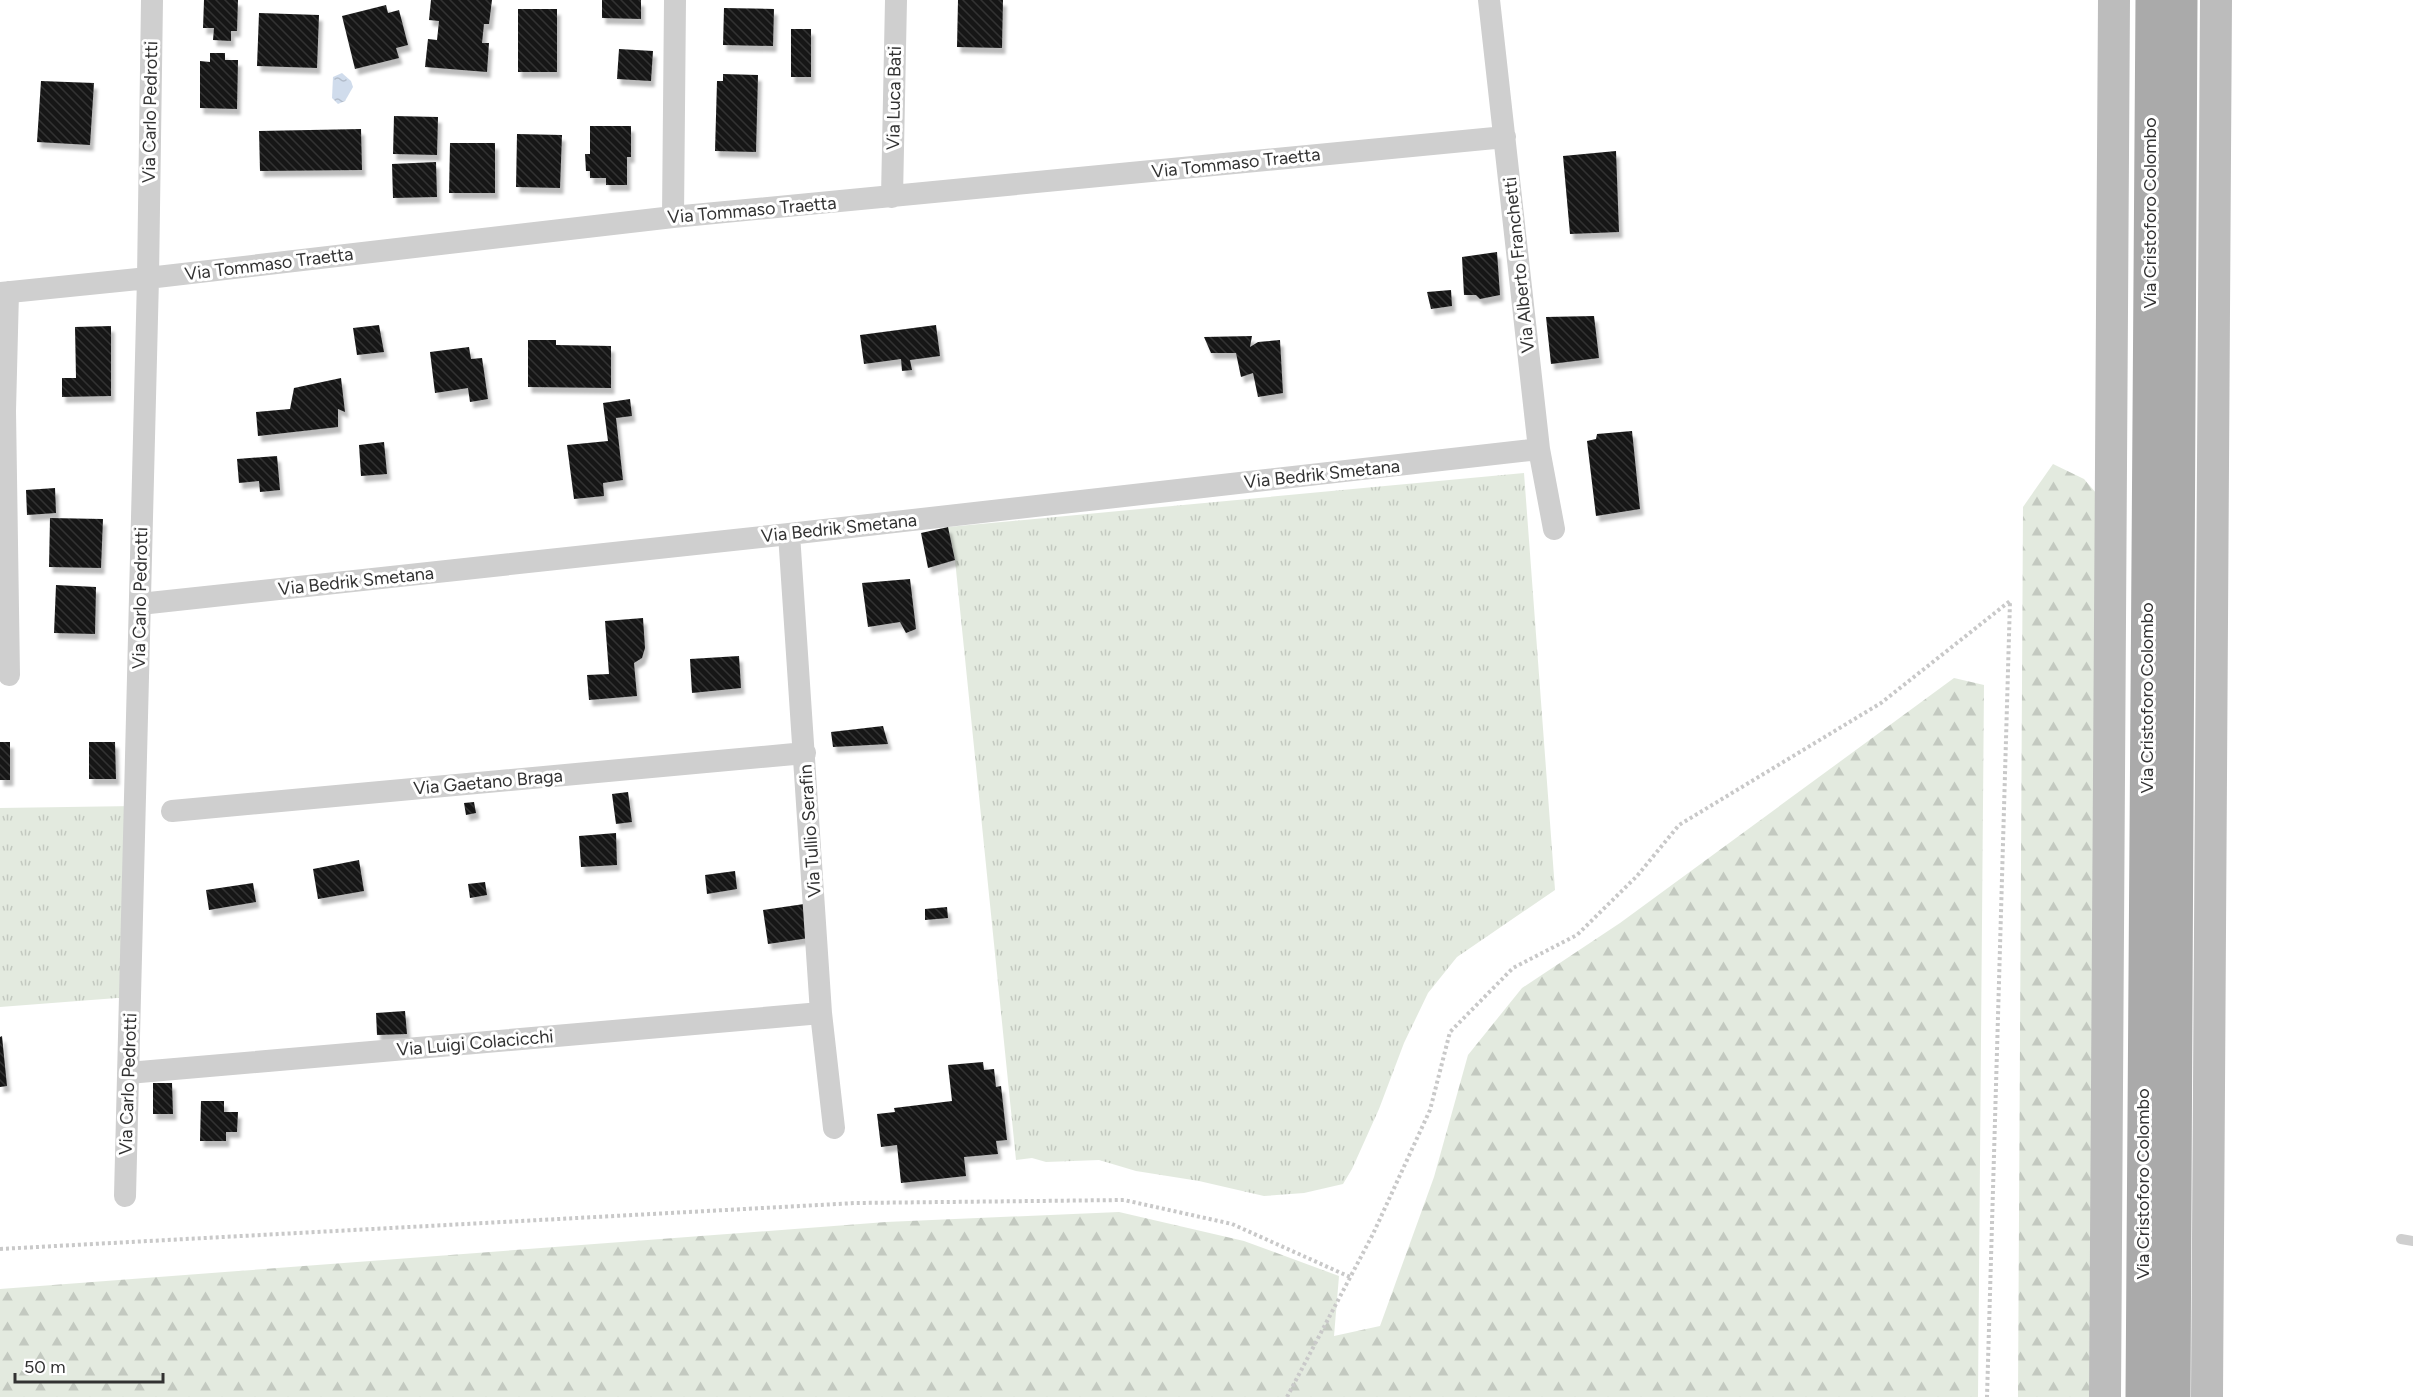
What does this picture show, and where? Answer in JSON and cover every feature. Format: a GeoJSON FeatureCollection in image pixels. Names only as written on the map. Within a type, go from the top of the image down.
{"type":"FeatureCollection","features":[{"type":"Feature","properties":{"kind":"main road","name":"Via Cristoforo Colombo"},"geometry":{"type":"LineString","coordinates":[[2142,1397],[2152,0]]}},
{"type":"Feature","properties":{"kind":"main road","name":"Via Cristoforo Colombo"},"geometry":{"type":"LineString","coordinates":[[2174,1397],[2181,0]]}},
{"type":"Feature","properties":{"kind":"street","name":"Via Carlo Pedrotti"},"geometry":{"type":"LineString","coordinates":[[125,1196],[148,278],[152,0]]}},
{"type":"Feature","properties":{"kind":"street"},"geometry":{"type":"LineString","coordinates":[[673,217],[675,0]]}},
{"type":"Feature","properties":{"kind":"street","name":"Via Luca Bati"},"geometry":{"type":"LineString","coordinates":[[892,196],[896,0]]}},
{"type":"Feature","properties":{"kind":"street","name":"Via Alberto Franchetti"},"geometry":{"type":"LineString","coordinates":[[1488,0],[1539,449],[1554,529]]}},
{"type":"Feature","properties":{"kind":"street","name":"Via Cristoforo Colombo"},"geometry":{"type":"LineString","coordinates":[[2105,1397],[2114,0]]}},
{"type":"Feature","properties":{"kind":"street"},"geometry":{"type":"LineString","coordinates":[[2208,1397],[2216,0]]}},
{"type":"Feature","properties":{"kind":"street","name":"Via Tommaso Traetta"},"geometry":{"type":"LineString","coordinates":[[4,293],[673,217],[1505,137]]}},
{"type":"Feature","properties":{"kind":"street"},"geometry":{"type":"LineString","coordinates":[[4,293],[9,675]]}},
{"type":"Feature","properties":{"kind":"street","name":"Via Bedrik Smetana"},"geometry":{"type":"LineString","coordinates":[[140,604],[789,534],[1539,449]]}},
{"type":"Feature","properties":{"kind":"street","name":"Via Tullio Serafin"},"geometry":{"type":"LineString","coordinates":[[789,534],[821,1013],[834,1128]]}},
{"type":"Feature","properties":{"kind":"street","name":"Via Gaetano Braga"},"geometry":{"type":"LineString","coordinates":[[172,811],[805,753]]}},
{"type":"Feature","properties":{"kind":"street","name":"Via Luigi Colacicchi"},"geometry":{"type":"LineString","coordinates":[[128,1073],[821,1013]]}},
{"type":"Feature","properties":{"kind":"lane"},"geometry":{"type":"LineString","coordinates":[[2401,1239],[2413,1241]]}},
{"type":"Feature","properties":{"kind":"path"},"geometry":{"type":"LineString","coordinates":[[1287,1397],[1373,1234],[1430,1110],[1450,1032],[1513,968],[1577,935],[1637,876],[1679,825],[1881,703],[2010,601],[1987,1397]]}},
{"type":"Feature","properties":{"kind":"path"},"geometry":{"type":"LineString","coordinates":[[0,1249],[856,1203],[1124,1200],[1232,1224],[1350,1277]]}},
{"type":"Feature","properties":{"kind":"green space"},"geometry":{"type":"Polygon","coordinates":[[[2053,464],[2084,479],[2102,500],[2094,1397],[2018,1397],[2023,507],[2053,464]]]}},
{"type":"Feature","properties":{"kind":"green space"},"geometry":{"type":"Polygon","coordinates":[[[1524,473],[1555,890],[1457,957],[1428,993],[1404,1043],[1379,1109],[1343,1184],[1304,1193],[1264,1196],[1199,1181],[1136,1171],[1099,1160],[1046,1162],[1032,1158],[1016,1160],[955,560],[948,527],[1524,473]]]}},
{"type":"Feature","properties":{"kind":"green space"},"geometry":{"type":"Polygon","coordinates":[[[1954,678],[1984,685],[1978,1397],[0,1397],[0,1289],[886,1222],[1119,1212],[1244,1241],[1339,1276],[1334,1336],[1380,1326],[1434,1177],[1468,1055],[1522,988],[1620,923],[1954,678]]]}},
{"type":"Feature","properties":{"kind":"green space"},"geometry":{"type":"Polygon","coordinates":[[[135,806],[130,997],[0,1007],[0,808],[135,806]]]}},
{"type":"Feature","properties":{"kind":"water"},"geometry":{"type":"Polygon","coordinates":[[[342,73],[351,81],[353,87],[345,101],[338,104],[332,98],[333,77],[342,73]]]}},
{"type":"Feature","properties":{"kind":"building"},"geometry":{"type":"Polygon","coordinates":[[[204,0],[238,0],[237,31],[231,31],[231,41],[213,40],[214,28],[203,28],[204,0]]]}},
{"type":"Feature","properties":{"kind":"building"},"geometry":{"type":"Polygon","coordinates":[[[431,0],[492,0],[489,24],[484,24],[482,43],[489,43],[487,72],[425,67],[428,39],[437,40],[439,21],[429,20],[431,0]]]}},
{"type":"Feature","properties":{"kind":"building"},"geometry":{"type":"Polygon","coordinates":[[[602,0],[641,0],[641,19],[602,18],[602,0]]]}},
{"type":"Feature","properties":{"kind":"building"},"geometry":{"type":"Polygon","coordinates":[[[958,0],[1003,0],[1002,48],[957,47],[958,0]]]}},
{"type":"Feature","properties":{"kind":"building"},"geometry":{"type":"Polygon","coordinates":[[[386,5],[388,13],[399,10],[408,45],[396,48],[399,58],[355,69],[342,16],[386,5]]]}},
{"type":"Feature","properties":{"kind":"building"},"geometry":{"type":"Polygon","coordinates":[[[724,8],[774,9],[773,46],[723,45],[724,8]]]}},
{"type":"Feature","properties":{"kind":"building"},"geometry":{"type":"Polygon","coordinates":[[[518,9],[557,9],[557,72],[518,72],[518,9]]]}},
{"type":"Feature","properties":{"kind":"building"},"geometry":{"type":"Polygon","coordinates":[[[259,13],[319,15],[317,68],[257,66],[259,13]]]}},
{"type":"Feature","properties":{"kind":"building"},"geometry":{"type":"Polygon","coordinates":[[[791,29],[811,29],[811,77],[791,77],[791,29]]]}},
{"type":"Feature","properties":{"kind":"building"},"geometry":{"type":"Polygon","coordinates":[[[619,49],[653,51],[651,81],[617,79],[619,49]]]}},
{"type":"Feature","properties":{"kind":"building"},"geometry":{"type":"Polygon","coordinates":[[[210,53],[225,53],[225,60],[238,60],[237,109],[200,108],[200,61],[210,62],[210,53]]]}},
{"type":"Feature","properties":{"kind":"building"},"geometry":{"type":"Polygon","coordinates":[[[723,74],[758,75],[756,152],[715,151],[717,81],[723,81],[723,74]]]}},
{"type":"Feature","properties":{"kind":"building"},"geometry":{"type":"Polygon","coordinates":[[[41,81],[94,83],[90,145],[37,142],[41,81]]]}},
{"type":"Feature","properties":{"kind":"building"},"geometry":{"type":"Polygon","coordinates":[[[394,116],[438,117],[437,155],[393,154],[394,116]]]}},
{"type":"Feature","properties":{"kind":"building"},"geometry":{"type":"Polygon","coordinates":[[[590,126],[631,126],[631,157],[627,157],[627,185],[606,185],[606,178],[590,178],[590,171],[586,171],[585,154],[590,154],[590,126]]]}},
{"type":"Feature","properties":{"kind":"building"},"geometry":{"type":"Polygon","coordinates":[[[361,129],[362,170],[260,171],[259,131],[361,129]]]}},
{"type":"Feature","properties":{"kind":"building"},"geometry":{"type":"Polygon","coordinates":[[[517,134],[562,135],[560,188],[516,187],[517,134]]]}},
{"type":"Feature","properties":{"kind":"building"},"geometry":{"type":"Polygon","coordinates":[[[450,143],[495,143],[495,193],[449,193],[450,143]]]}},
{"type":"Feature","properties":{"kind":"building"},"geometry":{"type":"Polygon","coordinates":[[[1616,151],[1619,232],[1570,234],[1563,156],[1616,151]]]}},
{"type":"Feature","properties":{"kind":"building"},"geometry":{"type":"Polygon","coordinates":[[[436,162],[437,197],[393,198],[392,164],[436,162]]]}},
{"type":"Feature","properties":{"kind":"building"},"geometry":{"type":"Polygon","coordinates":[[[1497,252],[1500,295],[1480,299],[1476,295],[1464,295],[1462,257],[1497,252]]]}},
{"type":"Feature","properties":{"kind":"building"},"geometry":{"type":"Polygon","coordinates":[[[1451,290],[1452,306],[1431,309],[1427,292],[1451,290]]]}},
{"type":"Feature","properties":{"kind":"building"},"geometry":{"type":"Polygon","coordinates":[[[1594,316],[1599,358],[1551,364],[1546,317],[1594,316]]]}},
{"type":"Feature","properties":{"kind":"building"},"geometry":{"type":"Polygon","coordinates":[[[379,325],[384,352],[357,355],[353,328],[379,325]]]}},
{"type":"Feature","properties":{"kind":"building"},"geometry":{"type":"Polygon","coordinates":[[[936,325],[940,356],[910,360],[912,370],[902,371],[901,359],[864,364],[860,335],[936,325]]]}},
{"type":"Feature","properties":{"kind":"building"},"geometry":{"type":"Polygon","coordinates":[[[111,326],[111,396],[62,397],[62,378],[76,378],[75,327],[111,326]]]}},
{"type":"Feature","properties":{"kind":"building"},"geometry":{"type":"Polygon","coordinates":[[[1252,336],[1250,347],[1258,342],[1280,340],[1283,393],[1258,397],[1253,373],[1241,377],[1236,353],[1211,353],[1204,337],[1252,336]]]}},
{"type":"Feature","properties":{"kind":"building"},"geometry":{"type":"Polygon","coordinates":[[[528,340],[556,340],[556,345],[611,346],[611,388],[528,387],[528,340]]]}},
{"type":"Feature","properties":{"kind":"building"},"geometry":{"type":"Polygon","coordinates":[[[469,347],[471,359],[482,358],[488,399],[470,402],[468,388],[435,393],[430,352],[469,347]]]}},
{"type":"Feature","properties":{"kind":"building"},"geometry":{"type":"Polygon","coordinates":[[[341,378],[345,412],[338,409],[338,427],[258,436],[256,412],[290,409],[294,388],[341,378]]]}},
{"type":"Feature","properties":{"kind":"building"},"geometry":{"type":"Polygon","coordinates":[[[630,399],[632,416],[616,418],[623,480],[603,483],[604,496],[574,499],[567,445],[608,441],[603,403],[630,399]]]}},
{"type":"Feature","properties":{"kind":"building"},"geometry":{"type":"Polygon","coordinates":[[[1632,431],[1640,509],[1596,516],[1587,441],[1596,439],[1597,434],[1632,431]]]}},
{"type":"Feature","properties":{"kind":"building"},"geometry":{"type":"Polygon","coordinates":[[[384,442],[387,474],[361,476],[359,445],[384,442]]]}},
{"type":"Feature","properties":{"kind":"building"},"geometry":{"type":"Polygon","coordinates":[[[277,456],[280,490],[260,492],[259,481],[239,483],[237,459],[277,456]]]}},
{"type":"Feature","properties":{"kind":"building"},"geometry":{"type":"Polygon","coordinates":[[[55,488],[56,513],[27,515],[26,490],[55,488]]]}},
{"type":"Feature","properties":{"kind":"building"},"geometry":{"type":"Polygon","coordinates":[[[50,518],[103,519],[101,568],[49,567],[50,518]]]}},
{"type":"Feature","properties":{"kind":"building"},"geometry":{"type":"Polygon","coordinates":[[[948,527],[955,560],[928,568],[921,533],[948,527]]]}},
{"type":"Feature","properties":{"kind":"building"},"geometry":{"type":"Polygon","coordinates":[[[910,579],[916,629],[906,633],[900,622],[868,627],[862,583],[910,579]]]}},
{"type":"Feature","properties":{"kind":"building"},"geometry":{"type":"Polygon","coordinates":[[[56,585],[96,587],[95,634],[54,633],[56,585]]]}},
{"type":"Feature","properties":{"kind":"building"},"geometry":{"type":"Polygon","coordinates":[[[643,618],[645,648],[642,658],[634,663],[637,696],[589,700],[587,675],[609,674],[605,621],[643,618]]]}},
{"type":"Feature","properties":{"kind":"building"},"geometry":{"type":"Polygon","coordinates":[[[739,656],[741,688],[692,693],[690,659],[739,656]]]}},
{"type":"Feature","properties":{"kind":"building"},"geometry":{"type":"Polygon","coordinates":[[[883,726],[888,744],[833,747],[831,732],[883,726]]]}},
{"type":"Feature","properties":{"kind":"building"},"geometry":{"type":"Polygon","coordinates":[[[0,742],[10,742],[10,780],[0,780],[0,742]]]}},
{"type":"Feature","properties":{"kind":"building"},"geometry":{"type":"Polygon","coordinates":[[[89,742],[115,742],[116,779],[89,779],[89,742]]]}},
{"type":"Feature","properties":{"kind":"building"},"geometry":{"type":"Polygon","coordinates":[[[628,792],[632,822],[616,824],[612,794],[628,792]]]}},
{"type":"Feature","properties":{"kind":"building"},"geometry":{"type":"Polygon","coordinates":[[[474,802],[476,813],[466,815],[464,803],[474,802]]]}},
{"type":"Feature","properties":{"kind":"building"},"geometry":{"type":"Polygon","coordinates":[[[616,833],[617,865],[581,867],[579,836],[616,833]]]}},
{"type":"Feature","properties":{"kind":"building"},"geometry":{"type":"Polygon","coordinates":[[[359,860],[364,891],[318,899],[313,869],[359,860]]]}},
{"type":"Feature","properties":{"kind":"building"},"geometry":{"type":"Polygon","coordinates":[[[735,871],[737,889],[707,894],[705,875],[735,871]]]}},
{"type":"Feature","properties":{"kind":"building"},"geometry":{"type":"Polygon","coordinates":[[[485,882],[487,895],[470,898],[468,884],[485,882]]]}},
{"type":"Feature","properties":{"kind":"building"},"geometry":{"type":"Polygon","coordinates":[[[253,883],[256,902],[209,910],[206,890],[253,883]]]}},
{"type":"Feature","properties":{"kind":"building"},"geometry":{"type":"Polygon","coordinates":[[[804,904],[809,938],[768,944],[763,910],[804,904]]]}},
{"type":"Feature","properties":{"kind":"building"},"geometry":{"type":"Polygon","coordinates":[[[947,907],[948,918],[925,920],[925,909],[947,907]]]}},
{"type":"Feature","properties":{"kind":"building"},"geometry":{"type":"Polygon","coordinates":[[[405,1011],[407,1034],[377,1035],[376,1013],[405,1011]]]}},
{"type":"Feature","properties":{"kind":"building"},"geometry":{"type":"Polygon","coordinates":[[[2,1036],[7,1086],[0,1087],[0,1037],[2,1036]]]}},
{"type":"Feature","properties":{"kind":"building"},"geometry":{"type":"Polygon","coordinates":[[[983,1062],[984,1070],[994,1069],[996,1087],[1001,1086],[1007,1140],[996,1141],[998,1154],[964,1157],[966,1176],[901,1183],[897,1145],[881,1147],[877,1114],[895,1112],[894,1108],[952,1101],[948,1065],[983,1062]]]}},
{"type":"Feature","properties":{"kind":"building"},"geometry":{"type":"Polygon","coordinates":[[[153,1083],[172,1083],[173,1114],[153,1114],[153,1083]]]}},
{"type":"Feature","properties":{"kind":"building"},"geometry":{"type":"Polygon","coordinates":[[[201,1101],[224,1101],[224,1112],[238,1112],[237,1132],[226,1132],[226,1141],[200,1141],[201,1101]]]}}]}
